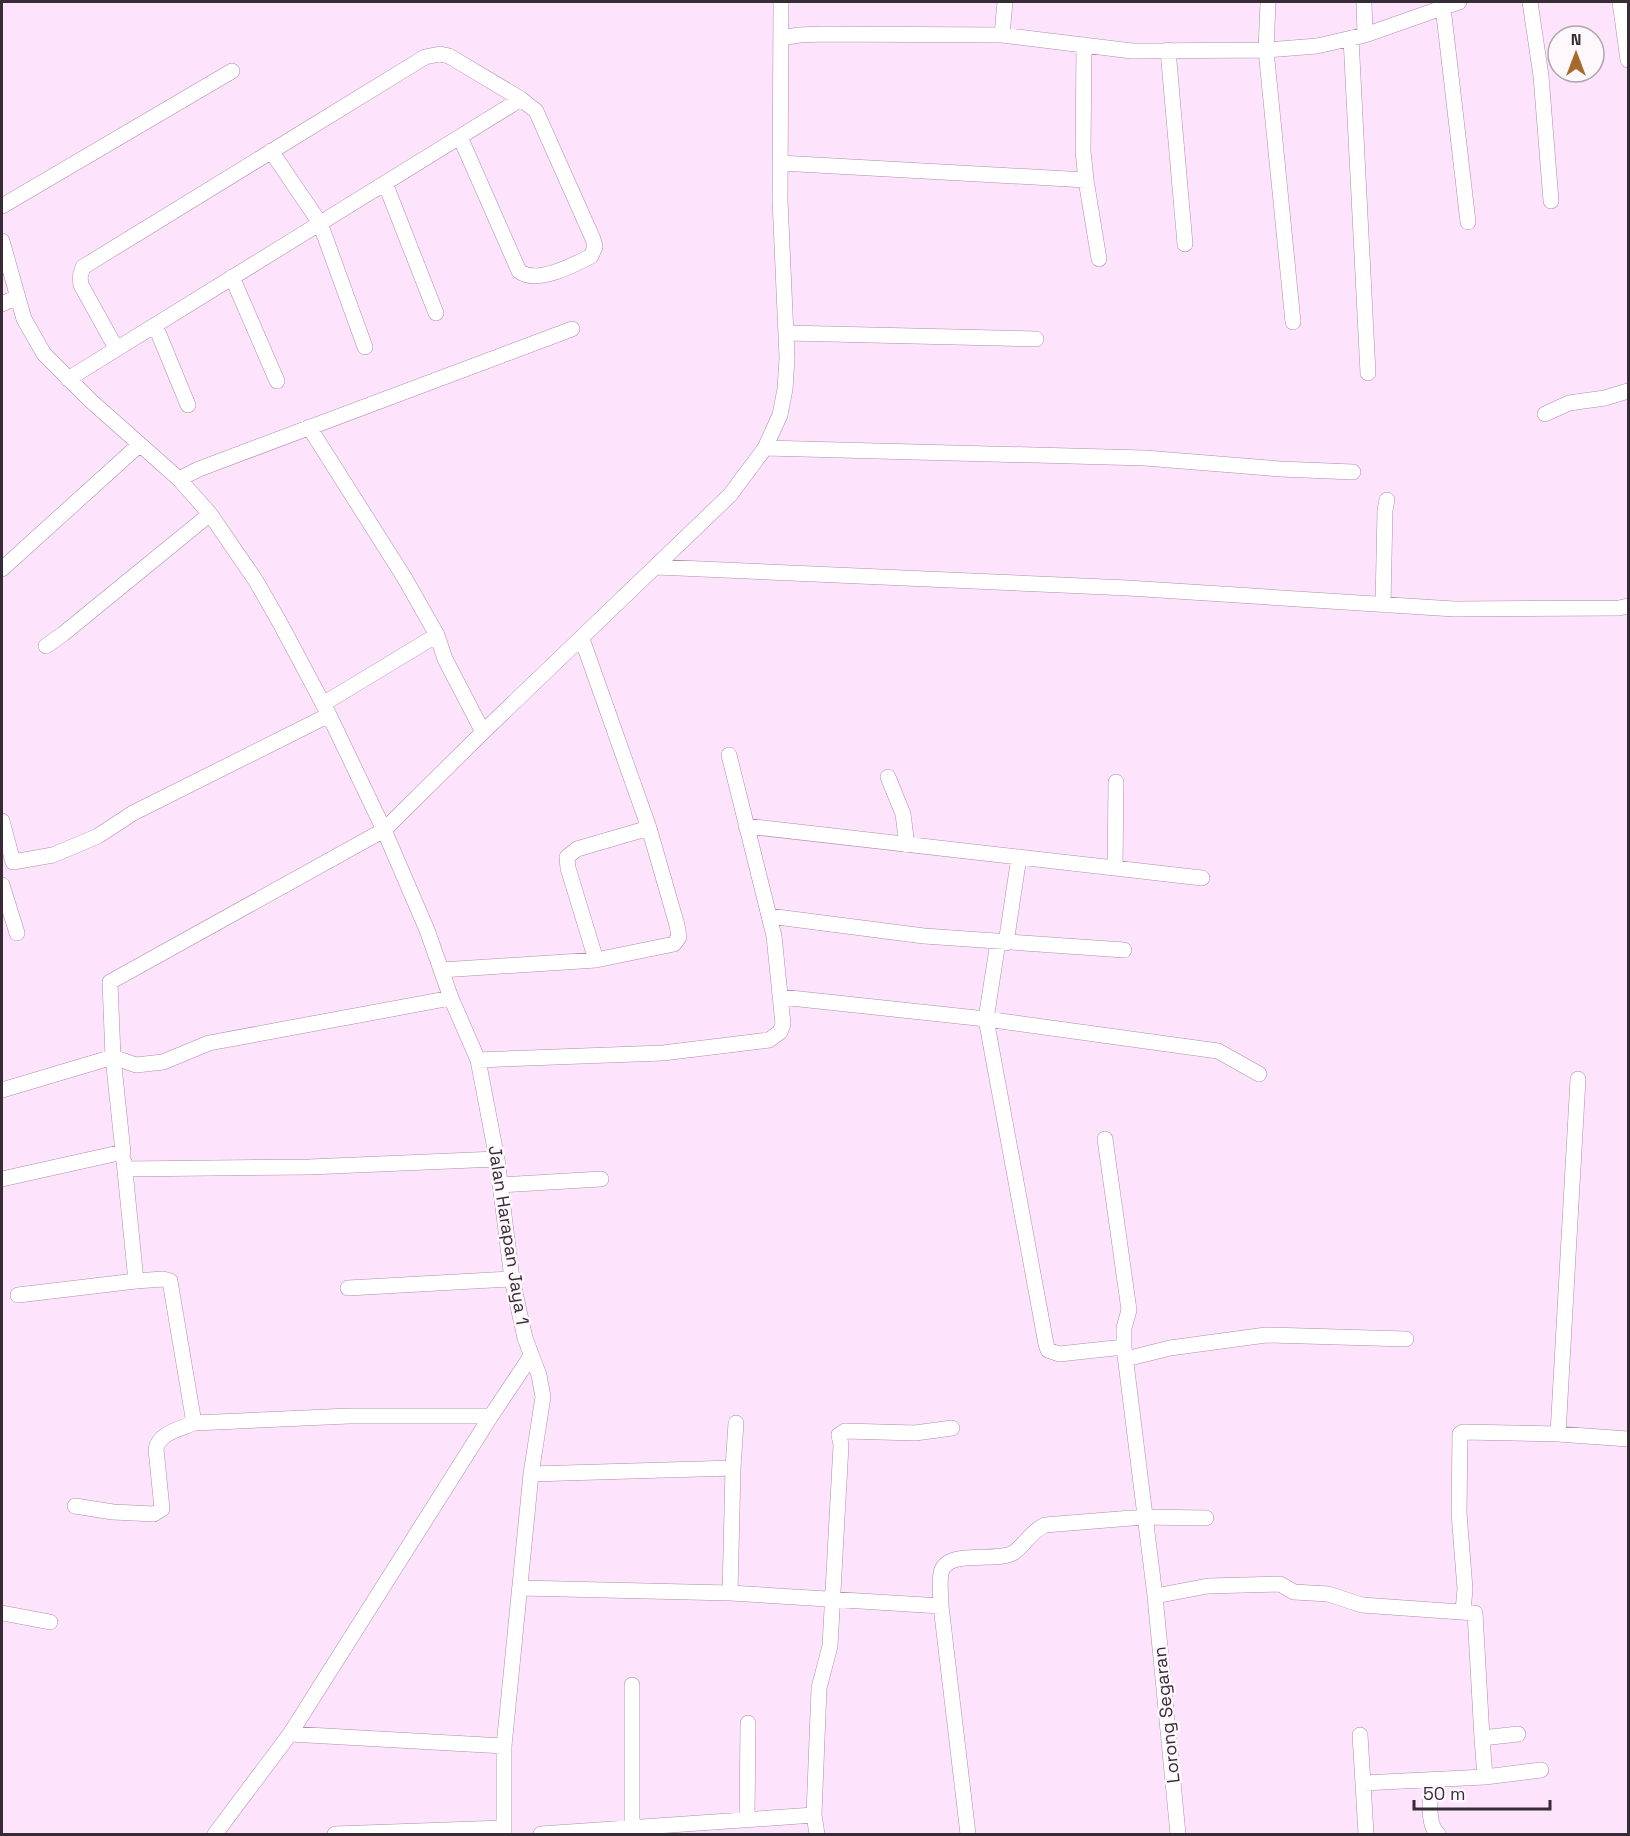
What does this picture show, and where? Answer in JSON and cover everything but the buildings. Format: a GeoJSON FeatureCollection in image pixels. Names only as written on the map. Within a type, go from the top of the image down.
{"type":"FeatureCollection","features":[{"type":"Feature","properties":{"kind":"street"},"geometry":{"type":"LineString","coordinates":[[136,1281],[113,1057],[110,982],[384,830],[730,495],[765,448],[780,415],[785,389],[787,333],[781,241],[780,163],[781,2]]}},
{"type":"Feature","properties":{"kind":"street"},"geometry":{"type":"LineString","coordinates":[[1002,34],[1005,2]]}},
{"type":"Feature","properties":{"kind":"street"},"geometry":{"type":"LineString","coordinates":[[1268,2],[1266,50],[1293,322]]}},
{"type":"Feature","properties":{"kind":"street"},"geometry":{"type":"LineString","coordinates":[[1364,2],[1358,37],[1368,373]]}},
{"type":"Feature","properties":{"kind":"street"},"geometry":{"type":"LineString","coordinates":[[781,38],[799,34],[1002,34],[1132,51],[1266,50],[1317,46],[1358,37],[1459,2]]}},
{"type":"Feature","properties":{"kind":"street"},"geometry":{"type":"LineString","coordinates":[[1530,2],[1542,76],[1551,201]]}},
{"type":"Feature","properties":{"kind":"street"},"geometry":{"type":"LineString","coordinates":[[1620,2],[1629,60]]}},
{"type":"Feature","properties":{"kind":"street"},"geometry":{"type":"LineString","coordinates":[[1443,7],[1468,222]]}},
{"type":"Feature","properties":{"kind":"street"},"geometry":{"type":"LineString","coordinates":[[1084,45],[1083,151],[1099,259]]}},
{"type":"Feature","properties":{"kind":"street"},"geometry":{"type":"LineString","coordinates":[[1168,50],[1185,244]]}},
{"type":"Feature","properties":{"kind":"street"},"geometry":{"type":"LineString","coordinates":[[116,348],[81,285],[80,277],[83,267],[425,57],[434,55],[449,56],[536,111],[593,239],[595,247],[591,256],[540,277],[529,277],[519,271],[460,136]]}},
{"type":"Feature","properties":{"kind":"street"},"geometry":{"type":"LineString","coordinates":[[2,206],[232,71]]}},
{"type":"Feature","properties":{"kind":"street"},"geometry":{"type":"LineString","coordinates":[[68,379],[520,99]]}},
{"type":"Feature","properties":{"kind":"street"},"geometry":{"type":"LineString","coordinates":[[271,151],[320,223],[365,347]]}},
{"type":"Feature","properties":{"kind":"street"},"geometry":{"type":"LineString","coordinates":[[780,163],[1086,180]]}},
{"type":"Feature","properties":{"kind":"street"},"geometry":{"type":"LineString","coordinates":[[385,183],[436,313]]}},
{"type":"Feature","properties":{"kind":"street","name":"Jalan Harapan Jaya 1"},"geometry":{"type":"LineString","coordinates":[[2,241],[24,319],[44,354],[68,379],[178,479],[210,514],[256,581],[326,709],[384,830],[427,930],[451,998],[478,1060],[498,1159],[512,1279],[543,1397],[531,1474],[504,1746],[503,1831]]}},
{"type":"Feature","properties":{"kind":"street"},"geometry":{"type":"LineString","coordinates":[[232,277],[277,381]]}},
{"type":"Feature","properties":{"kind":"street"},"geometry":{"type":"LineString","coordinates":[[2,304],[17,297]]}},
{"type":"Feature","properties":{"kind":"street"},"geometry":{"type":"LineString","coordinates":[[155,325],[188,405]]}},
{"type":"Feature","properties":{"kind":"street"},"geometry":{"type":"LineString","coordinates":[[178,479],[309,427],[572,329]]}},
{"type":"Feature","properties":{"kind":"street"},"geometry":{"type":"LineString","coordinates":[[787,333],[1036,339]]}},
{"type":"Feature","properties":{"kind":"street"},"geometry":{"type":"LineString","coordinates":[[1545,414],[1569,403],[1605,398],[1629,390]]}},
{"type":"Feature","properties":{"kind":"street"},"geometry":{"type":"LineString","coordinates":[[309,427],[404,577],[436,635],[445,659],[483,732]]}},
{"type":"Feature","properties":{"kind":"street"},"geometry":{"type":"LineString","coordinates":[[2,568],[139,445]]}},
{"type":"Feature","properties":{"kind":"street"},"geometry":{"type":"LineString","coordinates":[[765,448],[1145,458],[1280,470],[1353,472]]}},
{"type":"Feature","properties":{"kind":"street"},"geometry":{"type":"LineString","coordinates":[[1383,605],[1385,510],[1388,500]]}},
{"type":"Feature","properties":{"kind":"street"},"geometry":{"type":"LineString","coordinates":[[46,646],[210,514]]}},
{"type":"Feature","properties":{"kind":"street"},"geometry":{"type":"LineString","coordinates":[[656,567],[1128,588],[1454,609],[1619,608],[1629,606]]}},
{"type":"Feature","properties":{"kind":"street"},"geometry":{"type":"LineString","coordinates":[[2,821],[7,865],[53,855],[98,836],[133,813],[326,709],[436,635]]}},
{"type":"Feature","properties":{"kind":"street"},"geometry":{"type":"LineString","coordinates":[[441,970],[596,960],[674,944],[678,937],[677,925],[649,828],[582,639]]}},
{"type":"Feature","properties":{"kind":"street"},"geometry":{"type":"LineString","coordinates":[[478,1060],[663,1053],[769,1040],[780,1032],[783,1023],[774,936],[729,755]]}},
{"type":"Feature","properties":{"kind":"street"},"geometry":{"type":"LineString","coordinates":[[888,777],[903,814],[907,845]]}},
{"type":"Feature","properties":{"kind":"street"},"geometry":{"type":"LineString","coordinates":[[1114,868],[1116,782]]}},
{"type":"Feature","properties":{"kind":"street"},"geometry":{"type":"LineString","coordinates":[[746,826],[1203,878]]}},
{"type":"Feature","properties":{"kind":"street"},"geometry":{"type":"LineString","coordinates":[[596,960],[568,868],[567,857],[577,849],[649,828]]}},
{"type":"Feature","properties":{"kind":"street"},"geometry":{"type":"LineString","coordinates":[[1019,857],[986,1019],[1048,1350],[1059,1354],[1125,1353],[1266,1335],[1406,1339]]}},
{"type":"Feature","properties":{"kind":"street"},"geometry":{"type":"LineString","coordinates":[[2,885],[18,933]]}},
{"type":"Feature","properties":{"kind":"street"},"geometry":{"type":"LineString","coordinates":[[769,916],[924,936],[1124,950]]}},
{"type":"Feature","properties":{"kind":"street"},"geometry":{"type":"LineString","coordinates":[[781,997],[986,1019],[1218,1051],[1260,1074]]}},
{"type":"Feature","properties":{"kind":"street"},"geometry":{"type":"LineString","coordinates":[[2,1090],[113,1057],[136,1065],[163,1062],[209,1043],[451,998]]}},
{"type":"Feature","properties":{"kind":"street"},"geometry":{"type":"LineString","coordinates":[[1558,1434],[1578,1079]]}},
{"type":"Feature","properties":{"kind":"street","name":"Lorong Segaran"},"geometry":{"type":"LineString","coordinates":[[1105,1139],[1129,1310],[1124,1328],[1125,1353],[1155,1596],[1178,1834]]}},
{"type":"Feature","properties":{"kind":"street"},"geometry":{"type":"LineString","coordinates":[[2,1179],[123,1152]]}},
{"type":"Feature","properties":{"kind":"street"},"geometry":{"type":"LineString","coordinates":[[125,1169],[309,1167],[498,1159]]}},
{"type":"Feature","properties":{"kind":"street"},"geometry":{"type":"LineString","coordinates":[[501,1185],[601,1179]]}},
{"type":"Feature","properties":{"kind":"street"},"geometry":{"type":"LineString","coordinates":[[18,1295],[136,1281],[163,1279],[170,1281],[194,1423]]}},
{"type":"Feature","properties":{"kind":"street"},"geometry":{"type":"LineString","coordinates":[[348,1288],[512,1279]]}},
{"type":"Feature","properties":{"kind":"street"},"geometry":{"type":"LineString","coordinates":[[215,1834],[290,1734],[490,1416],[531,1356]]}},
{"type":"Feature","properties":{"kind":"street"},"geometry":{"type":"LineString","coordinates":[[75,1506],[113,1512],[154,1514],[159,1512],[162,1509],[156,1449],[158,1442],[165,1435],[194,1423],[349,1416],[490,1416]]}},
{"type":"Feature","properties":{"kind":"street"},"geometry":{"type":"LineString","coordinates":[[730,1593],[736,1423]]}},
{"type":"Feature","properties":{"kind":"street"},"geometry":{"type":"LineString","coordinates":[[818,1834],[814,1815],[819,1688],[830,1646],[841,1445],[839,1435],[845,1431],[915,1433],[952,1428]]}},
{"type":"Feature","properties":{"kind":"street"},"geometry":{"type":"LineString","coordinates":[[1463,1611],[1465,1589],[1459,1513],[1460,1434],[1463,1432],[1558,1434],[1629,1439]]}},
{"type":"Feature","properties":{"kind":"street"},"geometry":{"type":"LineString","coordinates":[[531,1474],[733,1468]]}},
{"type":"Feature","properties":{"kind":"street"},"geometry":{"type":"LineString","coordinates":[[968,1834],[941,1606],[941,1574],[944,1565],[948,1561],[1000,1557],[1013,1552],[1037,1528],[1044,1525],[1144,1517],[1206,1518]]}},
{"type":"Feature","properties":{"kind":"street"},"geometry":{"type":"LineString","coordinates":[[1155,1596],[1208,1586],[1280,1584],[1294,1592],[1328,1594],[1362,1605],[1475,1613],[1485,1777]]}},
{"type":"Feature","properties":{"kind":"street"},"geometry":{"type":"LineString","coordinates":[[521,1587],[730,1593],[941,1606]]}},
{"type":"Feature","properties":{"kind":"street"},"geometry":{"type":"LineString","coordinates":[[2,1613],[50,1622]]}},
{"type":"Feature","properties":{"kind":"street"},"geometry":{"type":"LineString","coordinates":[[632,1685],[632,1828]]}},
{"type":"Feature","properties":{"kind":"street"},"geometry":{"type":"LineString","coordinates":[[747,1820],[748,1723]]}},
{"type":"Feature","properties":{"kind":"street"},"geometry":{"type":"LineString","coordinates":[[290,1734],[504,1746]]}},
{"type":"Feature","properties":{"kind":"street"},"geometry":{"type":"LineString","coordinates":[[1482,1738],[1518,1734]]}},
{"type":"Feature","properties":{"kind":"street"},"geometry":{"type":"LineString","coordinates":[[1360,1735],[1366,1834]]}},
{"type":"Feature","properties":{"kind":"street"},"geometry":{"type":"LineString","coordinates":[[1363,1783],[1485,1777],[1541,1770]]}},
{"type":"Feature","properties":{"kind":"street"},"geometry":{"type":"LineString","coordinates":[[1431,1780],[1431,1819],[1434,1832],[1438,1834]]}},
{"type":"Feature","properties":{"kind":"street"},"geometry":{"type":"LineString","coordinates":[[541,1834],[814,1815]]}},
{"type":"Feature","properties":{"kind":"street"},"geometry":{"type":"LineString","coordinates":[[336,1834],[503,1831]]}}]}
